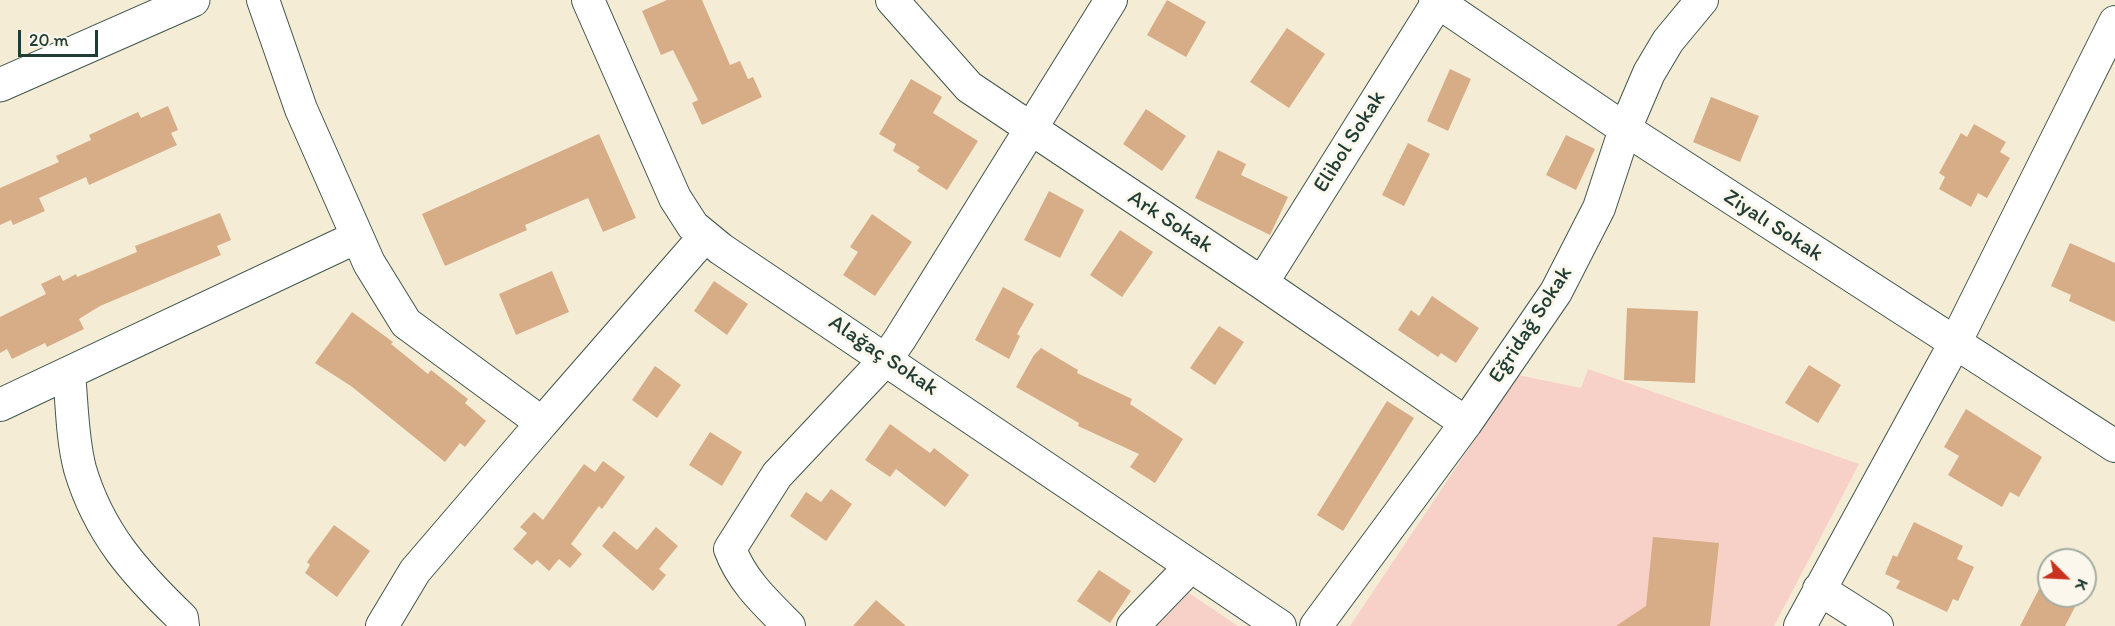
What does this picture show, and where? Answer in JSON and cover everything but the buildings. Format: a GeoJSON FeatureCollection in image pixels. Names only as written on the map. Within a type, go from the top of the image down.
{"type":"FeatureCollection","features":[{"type":"Feature","properties":{"kind":"street"},"geometry":{"type":"LineString","coordinates":[[0,85],[193,0]]}},
{"type":"Feature","properties":{"kind":"street"},"geometry":{"type":"LineString","coordinates":[[263,0],[301,109],[357,237],[369,263],[406,323],[542,423]]}},
{"type":"Feature","properties":{"kind":"street","name":"Alağaç Sokak"},"geometry":{"type":"LineString","coordinates":[[588,0],[675,198],[683,213],[705,236],[1280,626]]}},
{"type":"Feature","properties":{"kind":"street","name":"Ark Sokak"},"geometry":{"type":"LineString","coordinates":[[892,0],[969,87],[1466,423]]}},
{"type":"Feature","properties":{"kind":"street"},"geometry":{"type":"LineString","coordinates":[[789,626],[757,594],[738,569],[730,549],[777,475],[887,358],[1111,0]]}},
{"type":"Feature","properties":{"kind":"street","name":"Eğridağ Sokak"},"geometry":{"type":"LineString","coordinates":[[1316,626],[1466,423],[1556,292],[1599,208],[1625,129],[1654,65],[1668,41],[1702,0]]}},
{"type":"Feature","properties":{"kind":"street","name":"Ziyalı Sokak"},"geometry":{"type":"LineString","coordinates":[[1436,1],[1625,129],[1954,345],[2115,446]]}},
{"type":"Feature","properties":{"kind":"street","name":"Elibol Sokak"},"geometry":{"type":"LineString","coordinates":[[1262,283],[1436,1]]}},
{"type":"Feature","properties":{"kind":"street"},"geometry":{"type":"LineString","coordinates":[[1800,626],[1954,345],[2115,22]]}},
{"type":"Feature","properties":{"kind":"street"},"geometry":{"type":"LineString","coordinates":[[382,626],[415,571],[705,236]]}},
{"type":"Feature","properties":{"kind":"street"},"geometry":{"type":"LineString","coordinates":[[0,405],[357,237]]}},
{"type":"Feature","properties":{"kind":"street"},"geometry":{"type":"LineString","coordinates":[[69,373],[80,467],[100,523],[144,582],[182,618],[183,626]]}},
{"type":"Feature","properties":{"kind":"street"},"geometry":{"type":"LineString","coordinates":[[1133,626],[1191,566]]}},
{"type":"Feature","properties":{"kind":"street"},"geometry":{"type":"LineString","coordinates":[[1820,589],[1877,626]]}},
{"type":"Feature","properties":{"kind":"shaded area"},"geometry":{"type":"Polygon","coordinates":[[[1588,369],[1859,464],[1774,626],[1350,626],[1518,375],[1581,388],[1588,369]]]}},
{"type":"Feature","properties":{"kind":"shaded area"},"geometry":{"type":"Polygon","coordinates":[[[1189,593],[1238,626],[1157,626],[1189,593]]]}}]}
